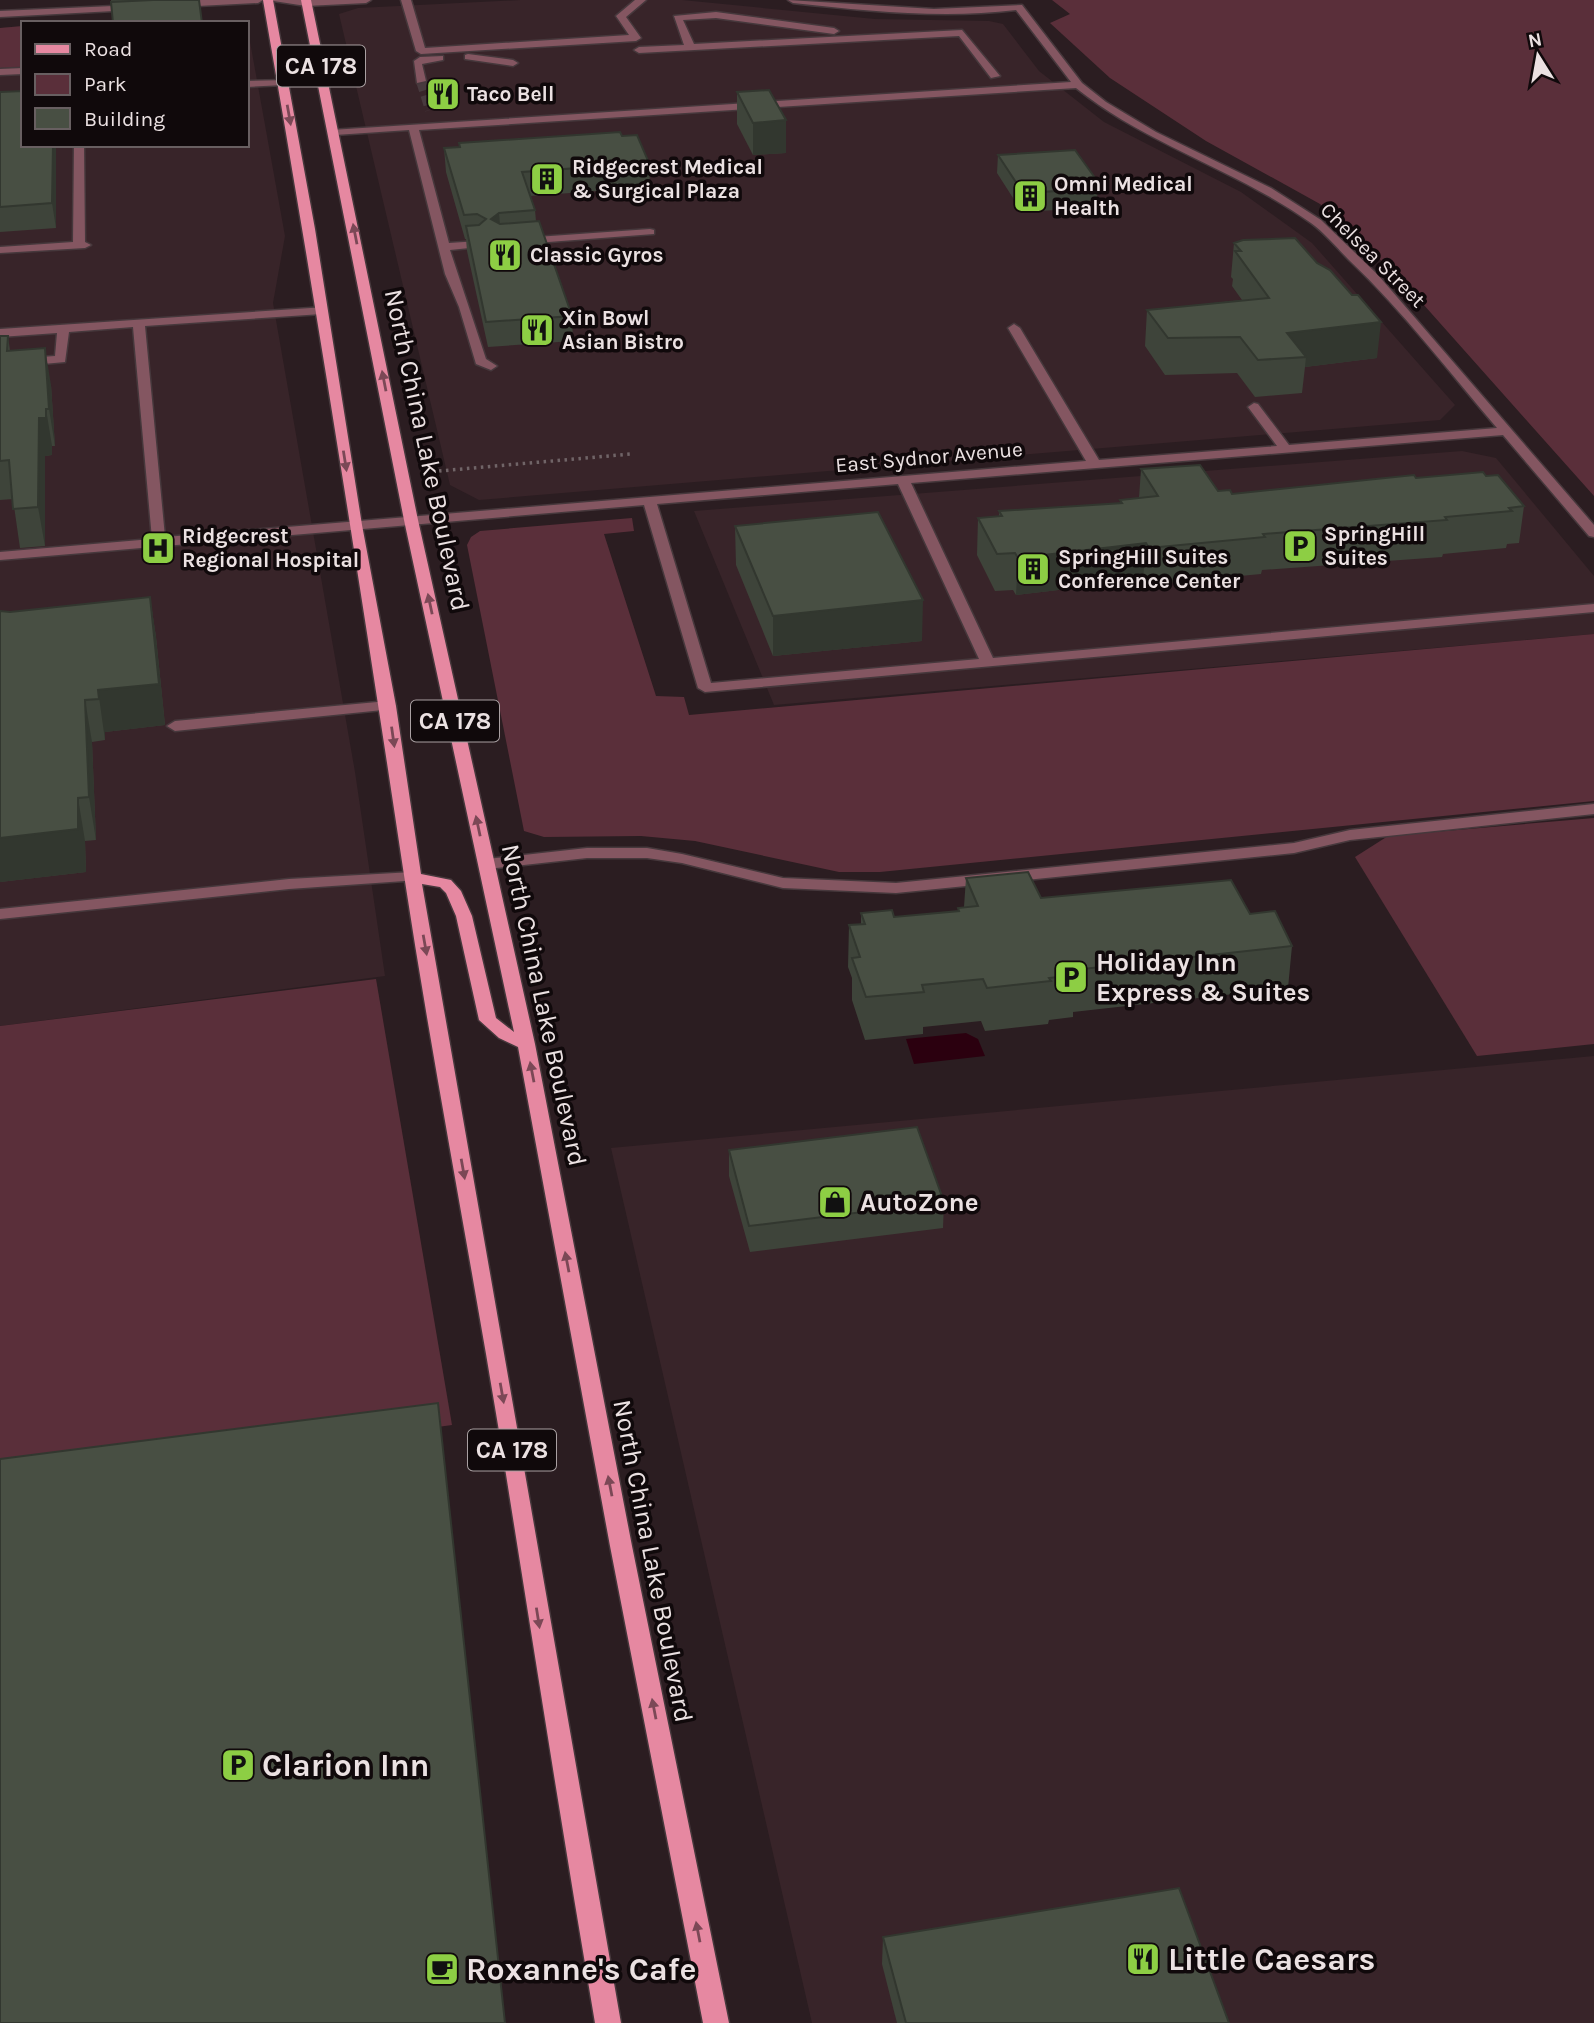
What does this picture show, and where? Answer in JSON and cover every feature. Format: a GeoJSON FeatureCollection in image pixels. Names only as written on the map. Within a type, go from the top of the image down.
{"type":"FeatureCollection","features":[{"type":"Feature","properties":{"kind":"main road","name":"CA 178"},"geometry":{"type":"LineString","coordinates":[[270,0],[355,525],[388,706],[413,877],[608,2023]]}},
{"type":"Feature","properties":{"kind":"main road","name":"North China Lake Boulevard"},"geometry":{"type":"LineString","coordinates":[[306,2],[335,132],[411,520],[526,1044],[716,2023]]}},
{"type":"Feature","properties":{"kind":"main road"},"geometry":{"type":"LineString","coordinates":[[413,877],[444,883],[453,891],[464,916],[488,1020],[505,1034],[526,1044]]}},
{"type":"Feature","properties":{"kind":"street"},"geometry":{"type":"LineString","coordinates":[[18,0],[18,13]]}},
{"type":"Feature","properties":{"kind":"street"},"geometry":{"type":"LineString","coordinates":[[169,5],[258,0]]}},
{"type":"Feature","properties":{"kind":"street"},"geometry":{"type":"LineString","coordinates":[[270,0],[366,0]]}},
{"type":"Feature","properties":{"kind":"street"},"geometry":{"type":"LineString","coordinates":[[406,0],[421,51],[636,38],[621,16],[641,0]]}},
{"type":"Feature","properties":{"kind":"street"},"geometry":{"type":"LineString","coordinates":[[793,0],[873,9],[989,11],[1019,7]]}},
{"type":"Feature","properties":{"kind":"street"},"geometry":{"type":"LineString","coordinates":[[874,0],[998,3],[1019,7]]}},
{"type":"Feature","properties":{"kind":"street"},"geometry":{"type":"LineString","coordinates":[[0,14],[144,6]]}},
{"type":"Feature","properties":{"kind":"street","name":"Chelsea Street"},"geometry":{"type":"LineString","coordinates":[[1019,7],[1078,85],[1126,120],[1266,190],[1317,222],[1374,277],[1594,533]]}},
{"type":"Feature","properties":{"kind":"street"},"geometry":{"type":"LineString","coordinates":[[47,11],[53,21]]}},
{"type":"Feature","properties":{"kind":"street"},"geometry":{"type":"LineString","coordinates":[[690,47],[677,18],[732,30],[876,36]]}},
{"type":"Feature","properties":{"kind":"street"},"geometry":{"type":"LineString","coordinates":[[639,50],[690,47],[732,30],[876,36],[962,33],[995,76]]}},
{"type":"Feature","properties":{"kind":"street"},"geometry":{"type":"LineString","coordinates":[[421,81],[417,63],[420,60],[475,57],[513,63]]}},
{"type":"Feature","properties":{"kind":"street"},"geometry":{"type":"LineString","coordinates":[[0,72],[21,71]]}},
{"type":"Feature","properties":{"kind":"street"},"geometry":{"type":"LineString","coordinates":[[248,84],[284,82]]}},
{"type":"Feature","properties":{"kind":"street"},"geometry":{"type":"LineString","coordinates":[[335,132],[413,127],[432,121],[1078,85]]}},
{"type":"Feature","properties":{"kind":"street"},"geometry":{"type":"LineString","coordinates":[[413,127],[445,247],[480,361],[491,366]]}},
{"type":"Feature","properties":{"kind":"street"},"geometry":{"type":"LineString","coordinates":[[0,250],[82,245],[79,147]]}},
{"type":"Feature","properties":{"kind":"street"},"geometry":{"type":"LineString","coordinates":[[515,242],[650,232]]}},
{"type":"Feature","properties":{"kind":"street"},"geometry":{"type":"LineString","coordinates":[[445,247],[479,244]]}},
{"type":"Feature","properties":{"kind":"street"},"geometry":{"type":"LineString","coordinates":[[0,333],[322,310]]}},
{"type":"Feature","properties":{"kind":"street"},"geometry":{"type":"LineString","coordinates":[[139,323],[159,542]]}},
{"type":"Feature","properties":{"kind":"street"},"geometry":{"type":"LineString","coordinates":[[1014,328],[1095,465]]}},
{"type":"Feature","properties":{"kind":"street"},"geometry":{"type":"LineString","coordinates":[[0,364],[61,359],[63,329]]}},
{"type":"Feature","properties":{"kind":"street"},"geometry":{"type":"LineString","coordinates":[[1254,407],[1286,449]]}},
{"type":"Feature","properties":{"kind":"street","name":"East Sydnor Avenue"},"geometry":{"type":"LineString","coordinates":[[0,556],[1095,465],[1197,463],[1286,449],[1506,431]]}},
{"type":"Feature","properties":{"kind":"street"},"geometry":{"type":"LineString","coordinates":[[903,480],[988,663]]}},
{"type":"Feature","properties":{"kind":"street"},"geometry":{"type":"LineString","coordinates":[[649,501],[705,688],[1594,608]]}},
{"type":"Feature","properties":{"kind":"street"},"geometry":{"type":"LineString","coordinates":[[175,726],[388,706]]}},
{"type":"Feature","properties":{"kind":"street"},"geometry":{"type":"LineString","coordinates":[[487,864],[579,854],[645,852],[693,859],[781,883],[838,888],[896,888],[1294,848],[1350,835],[1594,809]]}},
{"type":"Feature","properties":{"kind":"street"},"geometry":{"type":"LineString","coordinates":[[0,914],[289,884],[413,877]]}},
{"type":"Feature","properties":{"kind":"path"},"geometry":{"type":"LineString","coordinates":[[439,471],[631,454]]}},
{"type":"Feature","properties":{"kind":"shaded area"},"geometry":{"type":"Polygon","coordinates":[[[521,0],[682,0],[875,19],[989,21],[1003,24],[1039,71],[1104,122],[1241,192],[1312,243],[1455,405],[1440,420],[479,500],[450,485],[339,14],[358,8],[521,0]]]}},
{"type":"Feature","properties":{"kind":"shaded area","name":"Ridgecrest Regional Hospital"},"geometry":{"type":"Polygon","coordinates":[[[21,26],[21,147],[248,147],[248,31],[285,236],[273,303],[355,772],[385,976],[0,1026],[0,28],[21,26]]]}},
{"type":"Feature","properties":{"kind":"shaded area"},"geometry":{"type":"Polygon","coordinates":[[[1462,451],[1496,458],[1594,576],[1594,634],[774,705],[694,511],[1462,451]]]}},
{"type":"Feature","properties":{"kind":"shaded area"},"geometry":{"type":"Polygon","coordinates":[[[966,1033],[978,1039],[985,1056],[914,1064],[906,1039],[966,1033]]]}},
{"type":"Feature","properties":{"kind":"shaded area"},"geometry":{"type":"Polygon","coordinates":[[[1594,1056],[1594,2023],[812,2023],[611,1148],[1594,1056]]]}},
{"type":"Feature","properties":{"kind":"green space"},"geometry":{"type":"Polygon","coordinates":[[[1052,0],[1594,0],[1594,496],[1399,277],[1320,204],[1206,141],[1110,78],[1050,23],[1070,14],[1052,0]]]}},
{"type":"Feature","properties":{"kind":"green space"},"geometry":{"type":"Polygon","coordinates":[[[21,26],[21,67],[0,68],[0,28],[21,26]]]}},
{"type":"Feature","properties":{"kind":"green space"},"geometry":{"type":"Polygon","coordinates":[[[632,518],[634,531],[604,534],[656,696],[684,697],[689,715],[1594,634],[1594,801],[880,872],[839,872],[695,841],[641,836],[544,837],[524,831],[467,545],[471,537],[480,531],[632,518]]]}},
{"type":"Feature","properties":{"kind":"green space"},"geometry":{"type":"Polygon","coordinates":[[[1594,818],[1594,1044],[1477,1056],[1355,857],[1388,836],[1594,818]]]}},
{"type":"Feature","properties":{"kind":"green space"},"geometry":{"type":"Polygon","coordinates":[[[376,979],[452,1425],[0,1487],[0,1026],[376,979]]]}},
{"type":"Feature","properties":{"kind":"building"},"geometry":{"type":"Polygon","coordinates":[[[199,0],[202,21],[113,21],[111,2],[199,0]]]}},
{"type":"Feature","properties":{"kind":"building"},"geometry":{"type":"Polygon","coordinates":[[[769,90],[786,120],[753,123],[737,92],[769,90]]]}},
{"type":"Feature","properties":{"kind":"building"},"geometry":{"type":"Polygon","coordinates":[[[21,91],[21,147],[53,147],[52,203],[0,207],[0,92],[21,91]]]}},
{"type":"Feature","properties":{"kind":"building"},"geometry":{"type":"Polygon","coordinates":[[[620,132],[622,136],[637,135],[649,163],[522,172],[535,210],[499,213],[491,219],[500,224],[539,221],[572,316],[486,322],[466,226],[479,225],[486,219],[477,214],[464,215],[444,148],[460,147],[459,143],[620,132]]]}},
{"type":"Feature","properties":{"kind":"building"},"geometry":{"type":"Polygon","coordinates":[[[1075,150],[1098,182],[1055,188],[1057,191],[1023,193],[998,155],[1075,150]]]}},
{"type":"Feature","properties":{"kind":"building"},"geometry":{"type":"Polygon","coordinates":[[[1295,238],[1317,263],[1330,270],[1352,295],[1358,295],[1381,322],[1287,333],[1306,357],[1258,360],[1240,337],[1168,338],[1147,310],[1269,298],[1235,251],[1241,251],[1234,243],[1243,240],[1295,238]]]}},
{"type":"Feature","properties":{"kind":"building"},"geometry":{"type":"Polygon","coordinates":[[[0,336],[8,336],[7,351],[45,348],[49,409],[46,409],[46,418],[39,418],[38,507],[13,509],[9,460],[0,461],[0,336]]]}},
{"type":"Feature","properties":{"kind":"building"},"geometry":{"type":"Polygon","coordinates":[[[1200,465],[1218,491],[1230,490],[1232,494],[1414,475],[1416,478],[1483,472],[1486,476],[1498,475],[1524,506],[1509,508],[1512,511],[1445,517],[1447,520],[1263,534],[1265,537],[1149,548],[1146,543],[1018,558],[1015,553],[997,554],[978,518],[1002,516],[999,511],[1122,503],[1120,500],[1158,496],[1141,469],[1200,465]]]}},
{"type":"Feature","properties":{"kind":"building"},"geometry":{"type":"Polygon","coordinates":[[[878,512],[923,600],[773,616],[735,526],[878,512]]]}},
{"type":"Feature","properties":{"kind":"building"},"geometry":{"type":"Polygon","coordinates":[[[150,597],[159,684],[98,690],[99,699],[85,700],[89,797],[78,798],[78,829],[0,838],[0,611],[150,597]]]}},
{"type":"Feature","properties":{"kind":"building"},"geometry":{"type":"Polygon","coordinates":[[[1028,872],[1041,898],[1231,880],[1250,914],[1275,911],[1292,946],[1073,970],[1075,975],[1049,978],[1051,981],[987,988],[983,979],[922,985],[924,992],[866,997],[852,958],[860,957],[849,925],[865,924],[861,913],[892,910],[894,917],[959,911],[958,908],[978,906],[966,878],[1028,872]]]}},
{"type":"Feature","properties":{"kind":"building","name":"AutoZone"},"geometry":{"type":"Polygon","coordinates":[[[917,1127],[944,1202],[749,1226],[729,1150],[917,1127]]]}},
{"type":"Feature","properties":{"kind":"building","name":"Clarion Inn"},"geometry":{"type":"Polygon","coordinates":[[[438,1403],[505,2023],[0,2023],[0,1459],[438,1403]]]}},
{"type":"Feature","properties":{"kind":"building"},"geometry":{"type":"Polygon","coordinates":[[[1179,1888],[1229,2023],[906,2023],[883,1937],[1179,1888]]]}},
{"type":"Feature","properties":{"kind":"tunnel"},"geometry":{"type":"LineString","coordinates":[[421,81],[430,110]]}},
{"type":"Feature","properties":{"kind":"place","name":"Taco Bell"},"geometry":{"type":"Point","coordinates":[443,94]}},
{"type":"Feature","properties":{"kind":"place","name":"Ridgecrest Medical & Surgical Plaza"},"geometry":{"type":"Point","coordinates":[547,179]}},
{"type":"Feature","properties":{"kind":"place","name":"Omni Medical Health"},"geometry":{"type":"Point","coordinates":[1030,196]}},
{"type":"Feature","properties":{"kind":"place","name":"Classic Gyros"},"geometry":{"type":"Point","coordinates":[505,255]}},
{"type":"Feature","properties":{"kind":"place","name":"Xin Bowl Asian Bistro"},"geometry":{"type":"Point","coordinates":[537,330]}},
{"type":"Feature","properties":{"kind":"place","name":"SpringHill Suites"},"geometry":{"type":"Point","coordinates":[1300,546]}},
{"type":"Feature","properties":{"kind":"place","name":"Ridgecrest Regional Hospital"},"geometry":{"type":"Point","coordinates":[158,548]}},
{"type":"Feature","properties":{"kind":"place","name":"SpringHill Suites Conference Center"},"geometry":{"type":"Point","coordinates":[1033,569]}},
{"type":"Feature","properties":{"kind":"place","name":"Holiday Inn Express & Suites"},"geometry":{"type":"Point","coordinates":[1071,977]}},
{"type":"Feature","properties":{"kind":"place","name":"AutoZone"},"geometry":{"type":"Point","coordinates":[835,1202]}},
{"type":"Feature","properties":{"kind":"place","name":"Clarion Inn"},"geometry":{"type":"Point","coordinates":[238,1765]}},
{"type":"Feature","properties":{"kind":"place","name":"Little Caesars"},"geometry":{"type":"Point","coordinates":[1143,1959]}},
{"type":"Feature","properties":{"kind":"place","name":"Roxanne's Cafe"},"geometry":{"type":"Point","coordinates":[442,1969]}}]}
